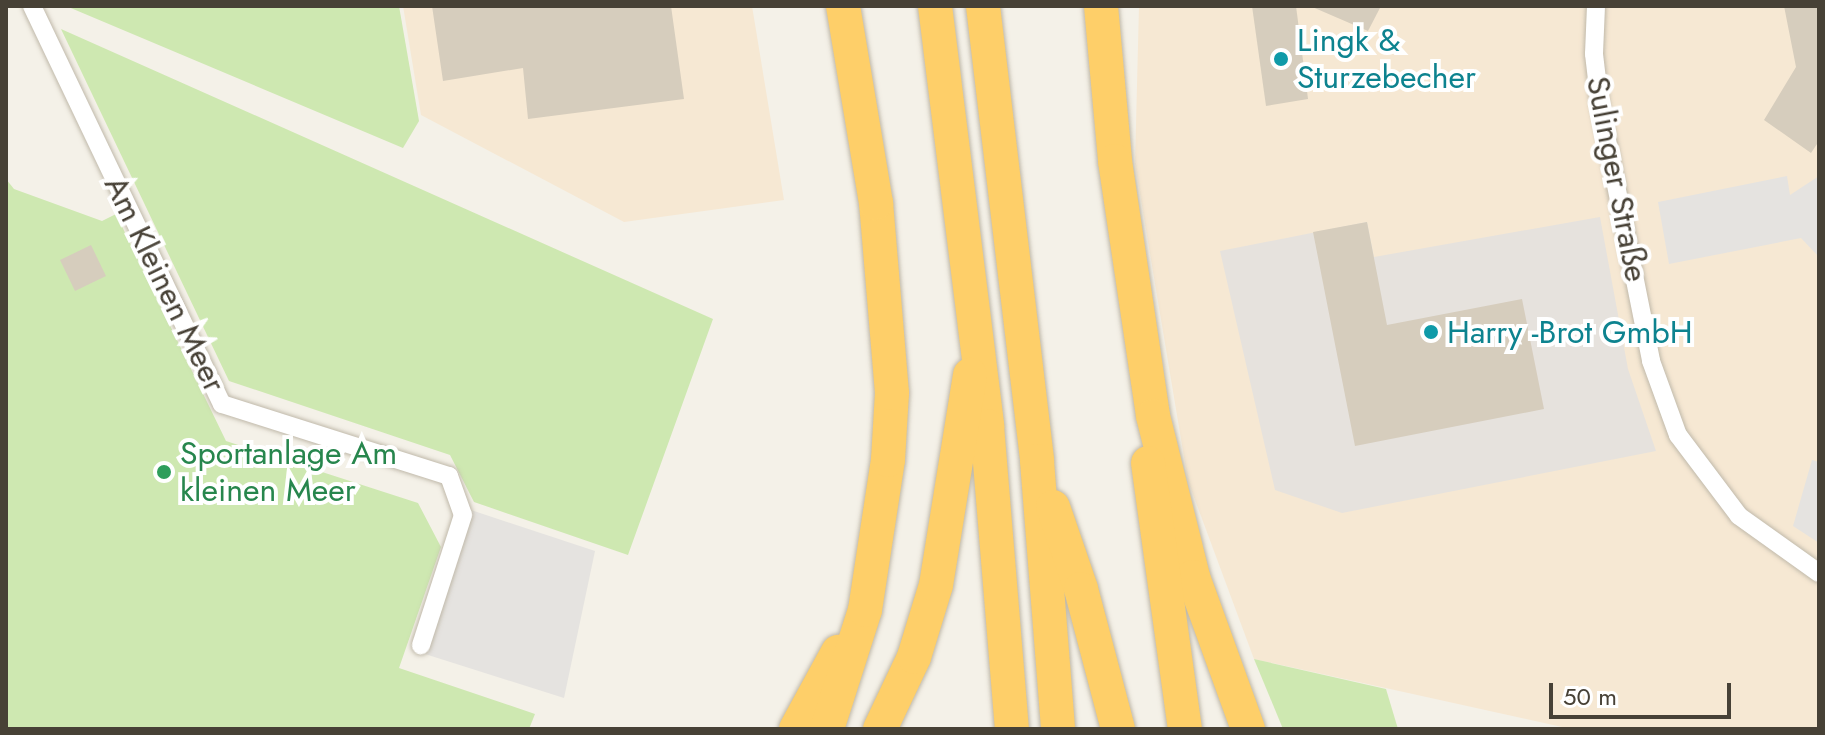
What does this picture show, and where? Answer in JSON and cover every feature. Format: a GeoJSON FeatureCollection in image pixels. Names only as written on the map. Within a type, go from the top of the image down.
{"type":"FeatureCollection","features":[{"type":"Feature","properties":{"kind":"highway"},"geometry":{"type":"LineString","coordinates":[[827,729],[854,657],[874,554],[890,433],[890,323],[876,203],[843,6]]}},
{"type":"Feature","properties":{"kind":"highway"},"geometry":{"type":"LineString","coordinates":[[935,6],[977,327],[1012,729]]}},
{"type":"Feature","properties":{"kind":"highway"},"geometry":{"type":"LineString","coordinates":[[983,6],[1037,461],[1058,729]]}},
{"type":"Feature","properties":{"kind":"highway"},"geometry":{"type":"LineString","coordinates":[[1101,6],[1104,70],[1153,416],[1193,577],[1248,729]]}},
{"type":"Feature","properties":{"kind":"highway"},"geometry":{"type":"LineString","coordinates":[[1137,319],[1152,515],[1184,721]]}},
{"type":"Feature","properties":{"kind":"highway"},"geometry":{"type":"LineString","coordinates":[[880,729],[914,657],[936,585],[977,327]]}},
{"type":"Feature","properties":{"kind":"highway"},"geometry":{"type":"LineString","coordinates":[[1037,461],[1081,589],[1118,729]]}},
{"type":"Feature","properties":{"kind":"highway"},"geometry":{"type":"LineString","coordinates":[[796,729],[836,658],[874,554]]}},
{"type":"Feature","properties":{"kind":"street","name":"Am Kleinen Meer"},"geometry":{"type":"LineString","coordinates":[[32,6],[222,404],[449,476],[463,515],[421,645]]}},
{"type":"Feature","properties":{"kind":"street","name":"Sulinger Straße"},"geometry":{"type":"LineString","coordinates":[[1596,6],[1600,105],[1651,361],[1673,423],[1689,454],[1739,516],[1819,573]]}},
{"type":"Feature","properties":{"kind":"shaded area"},"geometry":{"type":"Polygon","coordinates":[[[403,6],[752,6],[784,200],[624,222],[421,115],[403,6]]]}},
{"type":"Feature","properties":{"kind":"shaded area"},"geometry":{"type":"Polygon","coordinates":[[[1139,6],[1819,6],[1819,729],[1571,729],[1254,659],[1188,481],[1135,164],[1139,6]]]}},
{"type":"Feature","properties":{"kind":"shaded area"},"geometry":{"type":"Polygon","coordinates":[[[1787,176],[1790,195],[1819,176],[1819,257],[1801,238],[1669,264],[1658,202],[1787,176]]]}},
{"type":"Feature","properties":{"kind":"shaded area"},"geometry":{"type":"Polygon","coordinates":[[[1600,217],[1628,369],[1656,451],[1342,513],[1275,490],[1220,251],[1367,222],[1374,257],[1600,217]]]}},
{"type":"Feature","properties":{"kind":"shaded area"},"geometry":{"type":"Polygon","coordinates":[[[1812,460],[1819,462],[1819,543],[1793,526],[1812,460]]]}},
{"type":"Feature","properties":{"kind":"shaded area"},"geometry":{"type":"Polygon","coordinates":[[[471,510],[595,551],[564,698],[425,654],[471,510]]]}},
{"type":"Feature","properties":{"kind":"green space"},"geometry":{"type":"Polygon","coordinates":[[[66,6],[399,6],[419,121],[403,148],[66,6]]]}},
{"type":"Feature","properties":{"kind":"green space"},"geometry":{"type":"Polygon","coordinates":[[[61,29],[713,319],[628,555],[474,502],[450,455],[229,381],[61,29]]]}},
{"type":"Feature","properties":{"kind":"green space","name":"Sportanlage Am kleinen Meer"},"geometry":{"type":"Polygon","coordinates":[[[6,179],[14,189],[102,221],[116,214],[226,441],[418,503],[441,547],[399,668],[535,714],[529,729],[6,729],[6,179]]]}},
{"type":"Feature","properties":{"kind":"green space"},"geometry":{"type":"Polygon","coordinates":[[[1254,659],[1386,689],[1398,729],[1283,729],[1254,659]]]}},
{"type":"Feature","properties":{"kind":"building"},"geometry":{"type":"Polygon","coordinates":[[[432,6],[671,6],[684,99],[528,119],[523,68],[443,81],[432,6]]]}},
{"type":"Feature","properties":{"kind":"building","name":"Lingk & Sturzebecher"},"geometry":{"type":"Polygon","coordinates":[[[1252,6],[1296,6],[1308,99],[1266,106],[1252,6]]]}},
{"type":"Feature","properties":{"kind":"building","name":"Lingk & Sturzebecher"},"geometry":{"type":"Polygon","coordinates":[[[1310,6],[1381,6],[1368,31],[1310,6]]]}},
{"type":"Feature","properties":{"kind":"building"},"geometry":{"type":"Polygon","coordinates":[[[1784,6],[1819,6],[1819,141],[1811,153],[1764,120],[1796,67],[1784,6]]]}},
{"type":"Feature","properties":{"kind":"building","name":"Harry -Brot GmbH"},"geometry":{"type":"Polygon","coordinates":[[[1367,222],[1387,325],[1522,299],[1544,409],[1355,446],[1313,232],[1367,222]]]}},
{"type":"Feature","properties":{"kind":"building"},"geometry":{"type":"Polygon","coordinates":[[[91,245],[106,276],[75,291],[60,260],[91,245]]]}},
{"type":"Feature","properties":{"kind":"place","name":"Lingk & Sturzebecher"},"geometry":{"type":"Point","coordinates":[1281,59]}},
{"type":"Feature","properties":{"kind":"place","name":"Harry -Brot GmbH"},"geometry":{"type":"Point","coordinates":[1431,332]}},
{"type":"Feature","properties":{"kind":"place","name":"Sportanlage Am kleinen Meer"},"geometry":{"type":"Point","coordinates":[164,472]}}]}
